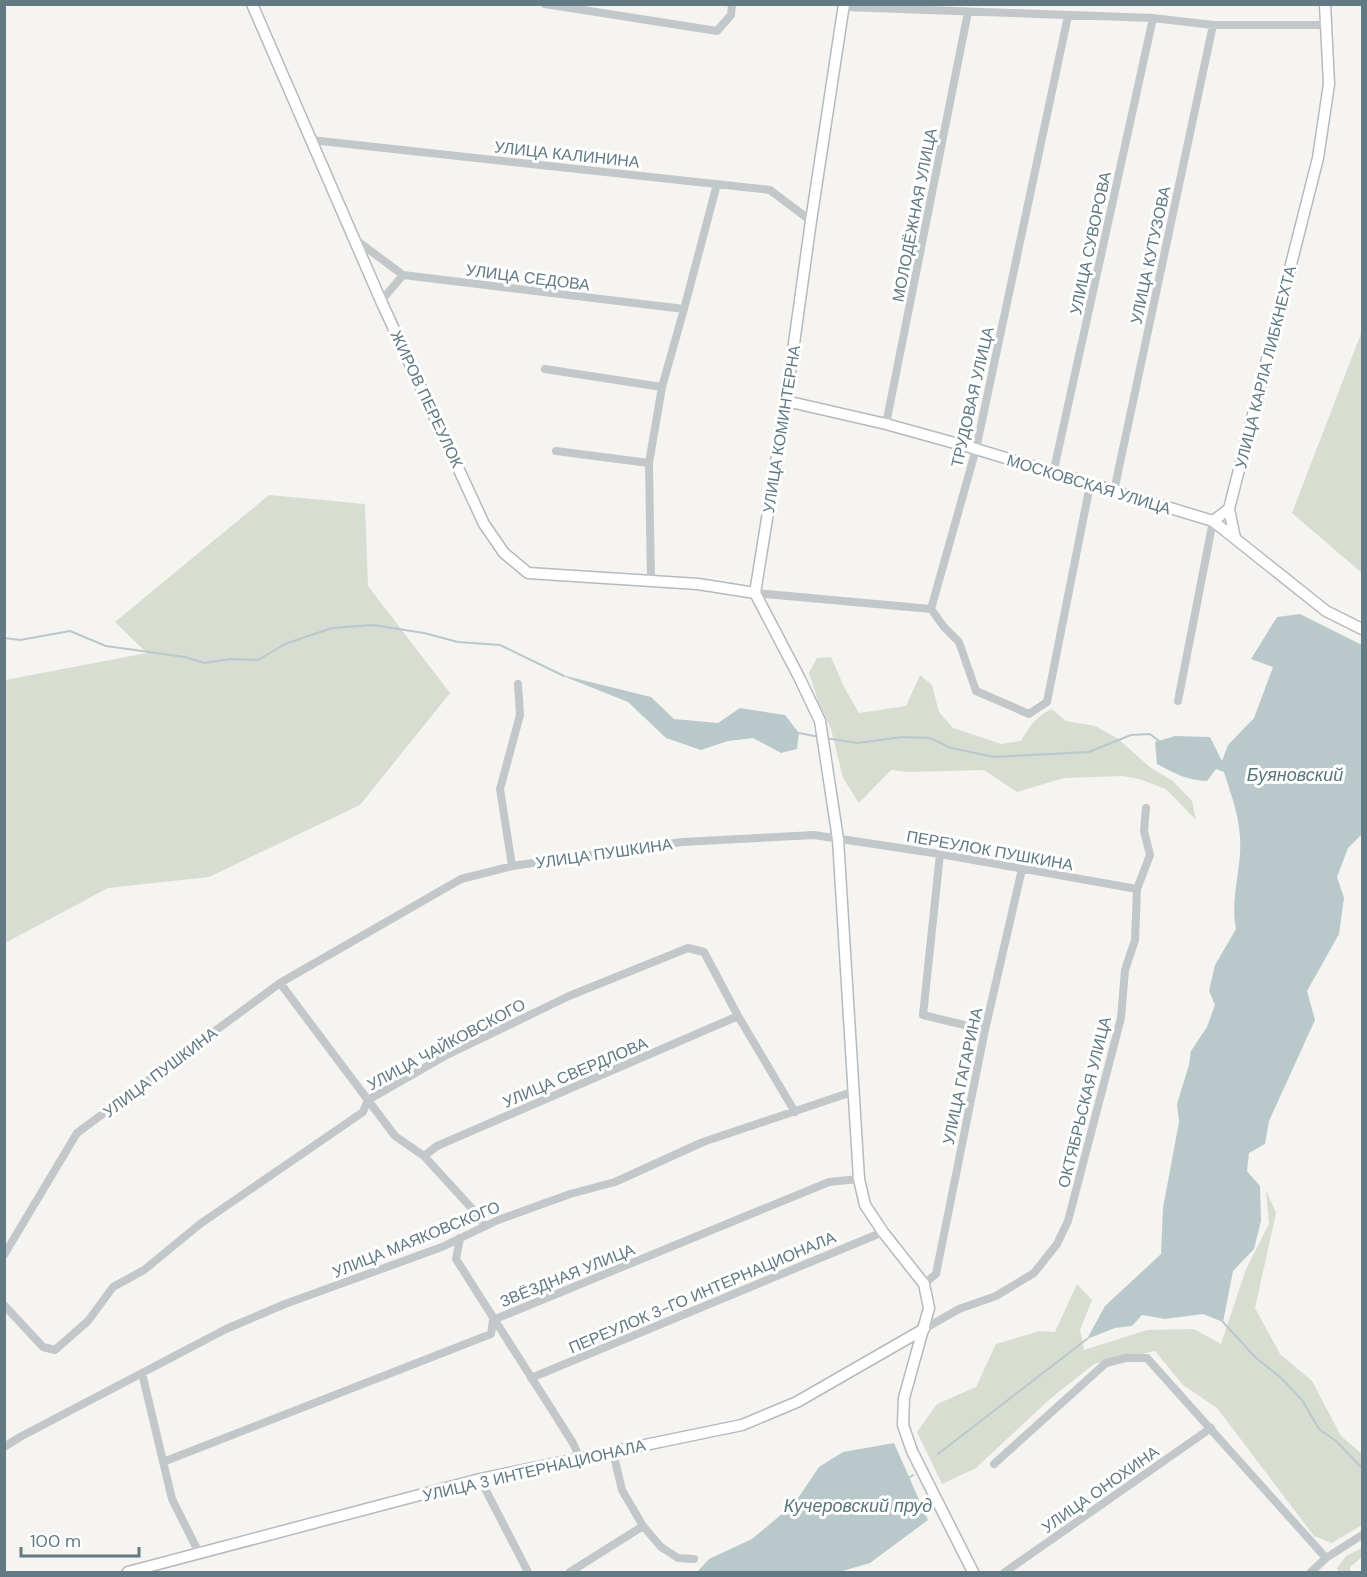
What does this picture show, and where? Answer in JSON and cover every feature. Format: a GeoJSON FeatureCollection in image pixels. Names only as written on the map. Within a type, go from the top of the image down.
{"type":"FeatureCollection","features":[{"type":"Feature","properties":{"kind":"street","name":"ЖИРОВ ПЕРЕУЛОК"},"geometry":{"type":"LineString","coordinates":[[252,4],[381,301],[484,524],[504,553],[528,573],[698,584],[755,593]]}},
{"type":"Feature","properties":{"kind":"street"},"geometry":{"type":"LineString","coordinates":[[545,4],[717,31],[731,15],[732,4]]}},
{"type":"Feature","properties":{"kind":"street","name":"УЛИЦА КАРЛА ЛИБКНЕХТА"},"geometry":{"type":"LineString","coordinates":[[1229,509],[1318,158],[1329,84],[1325,4]]}},
{"type":"Feature","properties":{"kind":"street"},"geometry":{"type":"LineString","coordinates":[[844,6],[1153,18],[1213,25],[1326,25]]}},
{"type":"Feature","properties":{"kind":"street","name":"УЛИЦА КОМИНТЕРНА"},"geometry":{"type":"LineString","coordinates":[[755,593],[786,401],[844,6]]}},
{"type":"Feature","properties":{"kind":"street","name":"МОЛОДЁЖНАЯ УЛИЦА"},"geometry":{"type":"LineString","coordinates":[[886,424],[968,12]]}},
{"type":"Feature","properties":{"kind":"street","name":"ТРУДОВАЯ УЛИЦА"},"geometry":{"type":"LineString","coordinates":[[931,609],[976,449],[1068,16]]}},
{"type":"Feature","properties":{"kind":"street","name":"УЛИЦА СУВОРОВА"},"geometry":{"type":"LineString","coordinates":[[1053,474],[1153,18]]}},
{"type":"Feature","properties":{"kind":"street","name":"УЛИЦА КУТУЗОВА"},"geometry":{"type":"LineString","coordinates":[[1114,490],[1213,25]]}},
{"type":"Feature","properties":{"kind":"street","name":"УЛИЦА КАЛИНИНА"},"geometry":{"type":"LineString","coordinates":[[311,140],[771,190],[811,221]]}},
{"type":"Feature","properties":{"kind":"street"},"geometry":{"type":"LineString","coordinates":[[651,581],[649,463],[662,387],[717,184]]}},
{"type":"Feature","properties":{"kind":"street"},"geometry":{"type":"LineString","coordinates":[[353,238],[403,275],[381,301]]}},
{"type":"Feature","properties":{"kind":"street","name":"УЛИЦА СЕДОВА"},"geometry":{"type":"LineString","coordinates":[[403,275],[684,309]]}},
{"type":"Feature","properties":{"kind":"street"},"geometry":{"type":"LineString","coordinates":[[545,369],[662,387]]}},
{"type":"Feature","properties":{"kind":"street","name":"МОСКОВСКАЯ УЛИЦА"},"geometry":{"type":"LineString","coordinates":[[786,401],[886,424],[976,449],[1213,521],[1326,612],[1362,629]]}},
{"type":"Feature","properties":{"kind":"street"},"geometry":{"type":"LineString","coordinates":[[556,451],[649,463]]}},
{"type":"Feature","properties":{"kind":"street"},"geometry":{"type":"LineString","coordinates":[[755,593],[931,609],[959,642],[976,691],[1029,714],[1047,702],[1090,485]]}},
{"type":"Feature","properties":{"kind":"street"},"geometry":{"type":"LineString","coordinates":[[1178,701],[1213,521],[1229,509],[1235,538]]}},
{"type":"Feature","properties":{"kind":"street"},"geometry":{"type":"LineString","coordinates":[[755,593],[820,721],[838,838],[852,1092],[859,1179],[865,1205],[924,1284],[929,1308],[904,1398],[903,1425],[912,1451],[973,1572]]}},
{"type":"Feature","properties":{"kind":"street"},"geometry":{"type":"LineString","coordinates":[[512,866],[500,789],[520,715],[518,684]]}},
{"type":"Feature","properties":{"kind":"street","name":"ОКТЯБРЬСКАЯ УЛИЦА"},"geometry":{"type":"LineString","coordinates":[[924,1329],[959,1309],[996,1296],[1034,1273],[1057,1244],[1068,1221],[1121,1018],[1125,970],[1135,940],[1137,889],[1150,855],[1144,831],[1146,808]]}},
{"type":"Feature","properties":{"kind":"street","name":"УЛИЦА ПУШКИНА"},"geometry":{"type":"LineString","coordinates":[[4,1255],[77,1133],[280,983],[461,879],[512,866],[682,842],[814,835],[838,838]]}},
{"type":"Feature","properties":{"kind":"street","name":"ПЕРЕУЛОК ПУШКИНА"},"geometry":{"type":"LineString","coordinates":[[838,838],[1137,889]]}},
{"type":"Feature","properties":{"kind":"street"},"geometry":{"type":"LineString","coordinates":[[940,854],[923,1016],[985,1030]]}},
{"type":"Feature","properties":{"kind":"street","name":"УЛИЦА ГАГАРИНА"},"geometry":{"type":"LineString","coordinates":[[924,1284],[936,1274],[985,1030],[1022,869]]}},
{"type":"Feature","properties":{"kind":"street","name":"УЛИЦА ЧАЙКОВСКОГО"},"geometry":{"type":"LineString","coordinates":[[4,1305],[43,1347],[55,1350],[88,1321],[113,1287],[144,1270],[200,1224],[363,1112],[368,1100],[445,1056],[569,996],[688,948],[704,952],[738,1016],[795,1112]]}},
{"type":"Feature","properties":{"kind":"street"},"geometry":{"type":"LineString","coordinates":[[280,983],[395,1136],[424,1156],[485,1226]]}},
{"type":"Feature","properties":{"kind":"street","name":"УЛИЦА СВЕРДЛОВА"},"geometry":{"type":"LineString","coordinates":[[424,1156],[437,1146],[738,1016]]}},
{"type":"Feature","properties":{"kind":"street","name":"УЛИЦА МАЯКОВСКОГО"},"geometry":{"type":"LineString","coordinates":[[4,1447],[226,1329],[285,1304],[570,1194],[615,1182],[703,1142],[852,1092]]}},
{"type":"Feature","properties":{"kind":"street","name":"ЗВЁЗДНАЯ УЛИЦА"},"geometry":{"type":"LineString","coordinates":[[163,1462],[491,1334],[493,1320],[829,1182],[859,1179]]}},
{"type":"Feature","properties":{"kind":"street","name":"ПЕРЕУЛОК 3-ГО ИНТЕРНАЦИОНАЛА"},"geometry":{"type":"LineString","coordinates":[[531,1378],[883,1232]]}},
{"type":"Feature","properties":{"kind":"street"},"geometry":{"type":"LineString","coordinates":[[460,1238],[456,1259],[573,1443],[580,1459]]}},
{"type":"Feature","properties":{"kind":"street","name":"УЛИЦА 3 ИНТЕРНАЦИОНАЛА"},"geometry":{"type":"LineString","coordinates":[[128,1572],[480,1479],[742,1425],[797,1402],[924,1329]]}},
{"type":"Feature","properties":{"kind":"street"},"geometry":{"type":"LineString","coordinates":[[994,1464],[1106,1363],[1126,1358],[1147,1358],[1326,1558]]}},
{"type":"Feature","properties":{"kind":"street"},"geometry":{"type":"LineString","coordinates":[[142,1373],[172,1499],[199,1553]]}},
{"type":"Feature","properties":{"kind":"street","name":"УЛИЦА ОНОХИНА"},"geometry":{"type":"LineString","coordinates":[[1005,1572],[1211,1428]]}},
{"type":"Feature","properties":{"kind":"street"},"geometry":{"type":"LineString","coordinates":[[614,1452],[622,1490],[643,1526],[661,1547],[678,1558],[694,1559]]}},
{"type":"Feature","properties":{"kind":"street"},"geometry":{"type":"LineString","coordinates":[[480,1479],[528,1572]]}},
{"type":"Feature","properties":{"kind":"street"},"geometry":{"type":"LineString","coordinates":[[570,1572],[643,1526]]}},
{"type":"Feature","properties":{"kind":"street"},"geometry":{"type":"LineString","coordinates":[[1311,1572],[1326,1558],[1362,1535]]}},
{"type":"Feature","properties":{"kind":"shaded area"},"geometry":{"type":"Polygon","coordinates":[[[1362,331],[1362,573],[1292,513],[1362,331]]]}},
{"type":"Feature","properties":{"kind":"shaded area"},"geometry":{"type":"Polygon","coordinates":[[[269,495],[365,504],[368,586],[450,693],[360,805],[209,877],[108,888],[5,943],[5,680],[147,653],[115,622],[269,495]]]}},
{"type":"Feature","properties":{"kind":"shaded area"},"geometry":{"type":"Polygon","coordinates":[[[831,657],[859,713],[906,706],[920,675],[932,685],[939,712],[953,728],[1001,744],[1021,741],[1033,722],[1052,709],[1066,721],[1095,726],[1117,738],[1151,768],[1173,781],[1192,801],[1196,820],[1166,789],[1123,776],[1064,778],[1017,792],[984,770],[909,772],[891,770],[859,803],[843,778],[831,729],[819,704],[809,673],[817,658],[831,657]]]}},
{"type":"Feature","properties":{"kind":"shaded area"},"geometry":{"type":"Polygon","coordinates":[[[1266,1190],[1276,1213],[1255,1308],[1280,1354],[1312,1381],[1341,1436],[1362,1454],[1362,1525],[1332,1543],[1314,1536],[1217,1408],[1183,1385],[1155,1351],[1094,1364],[1050,1399],[976,1468],[942,1484],[917,1432],[937,1404],[976,1387],[996,1344],[1040,1331],[1055,1332],[1077,1284],[1092,1300],[1080,1330],[1084,1350],[1147,1330],[1194,1329],[1221,1344],[1246,1269],[1269,1224],[1266,1190]]]}},
{"type":"Feature","properties":{"kind":"shaded area"},"geometry":{"type":"Polygon","coordinates":[[[1362,1548],[1362,1557],[1350,1567],[1350,1572],[1339,1572],[1337,1568],[1346,1556],[1362,1548]]]}},
{"type":"Feature","properties":{"kind":"water","name":"Буяновский"},"geometry":{"type":"Polygon","coordinates":[[[1300,614],[1362,645],[1362,834],[1348,848],[1337,877],[1344,898],[1339,934],[1307,991],[1315,1020],[1269,1121],[1265,1144],[1249,1153],[1247,1171],[1260,1186],[1261,1221],[1254,1249],[1233,1271],[1223,1322],[1203,1314],[1165,1319],[1142,1315],[1132,1326],[1115,1328],[1087,1339],[1105,1306],[1161,1254],[1163,1208],[1179,1122],[1177,1104],[1191,1051],[1207,1027],[1215,1005],[1209,991],[1215,965],[1236,929],[1235,901],[1240,832],[1224,772],[1216,769],[1207,781],[1176,774],[1157,764],[1155,742],[1175,736],[1210,737],[1222,761],[1228,745],[1254,718],[1273,667],[1251,659],[1277,617],[1300,614]]]}},
{"type":"Feature","properties":{"kind":"water"},"geometry":{"type":"Polygon","coordinates":[[[558,674],[651,697],[674,719],[718,723],[740,708],[785,715],[799,733],[797,749],[781,753],[753,738],[728,741],[701,750],[666,738],[628,702],[558,674]]]}},
{"type":"Feature","properties":{"kind":"water","name":"Кучеровский пруд"},"geometry":{"type":"Polygon","coordinates":[[[894,1443],[928,1520],[870,1563],[839,1572],[697,1572],[709,1559],[752,1539],[794,1504],[819,1467],[843,1452],[894,1443]]]}},
{"type":"Feature","properties":{"kind":"waterway"},"geometry":{"type":"LineString","coordinates":[[4,638],[20,640],[70,631],[106,646],[185,657],[204,663],[230,659],[258,660],[285,644],[332,628],[373,625],[424,633],[458,642],[500,645],[564,676]]}},
{"type":"Feature","properties":{"kind":"waterway"},"geometry":{"type":"LineString","coordinates":[[799,733],[819,737]]}},
{"type":"Feature","properties":{"kind":"waterway"},"geometry":{"type":"LineString","coordinates":[[825,738],[858,743],[902,737],[930,738],[951,748],[994,757],[1089,752],[1131,735],[1150,734],[1160,742]]}},
{"type":"Feature","properties":{"kind":"waterway"},"geometry":{"type":"LineString","coordinates":[[1223,1322],[1255,1357],[1280,1377],[1302,1400],[1319,1429],[1336,1441],[1362,1468]]}},
{"type":"Feature","properties":{"kind":"waterway"},"geometry":{"type":"LineString","coordinates":[[938,1454],[1087,1339]]}},
{"type":"Feature","properties":{"kind":"waterway"},"geometry":{"type":"LineString","coordinates":[[909,1478],[913,1475]]}}]}
